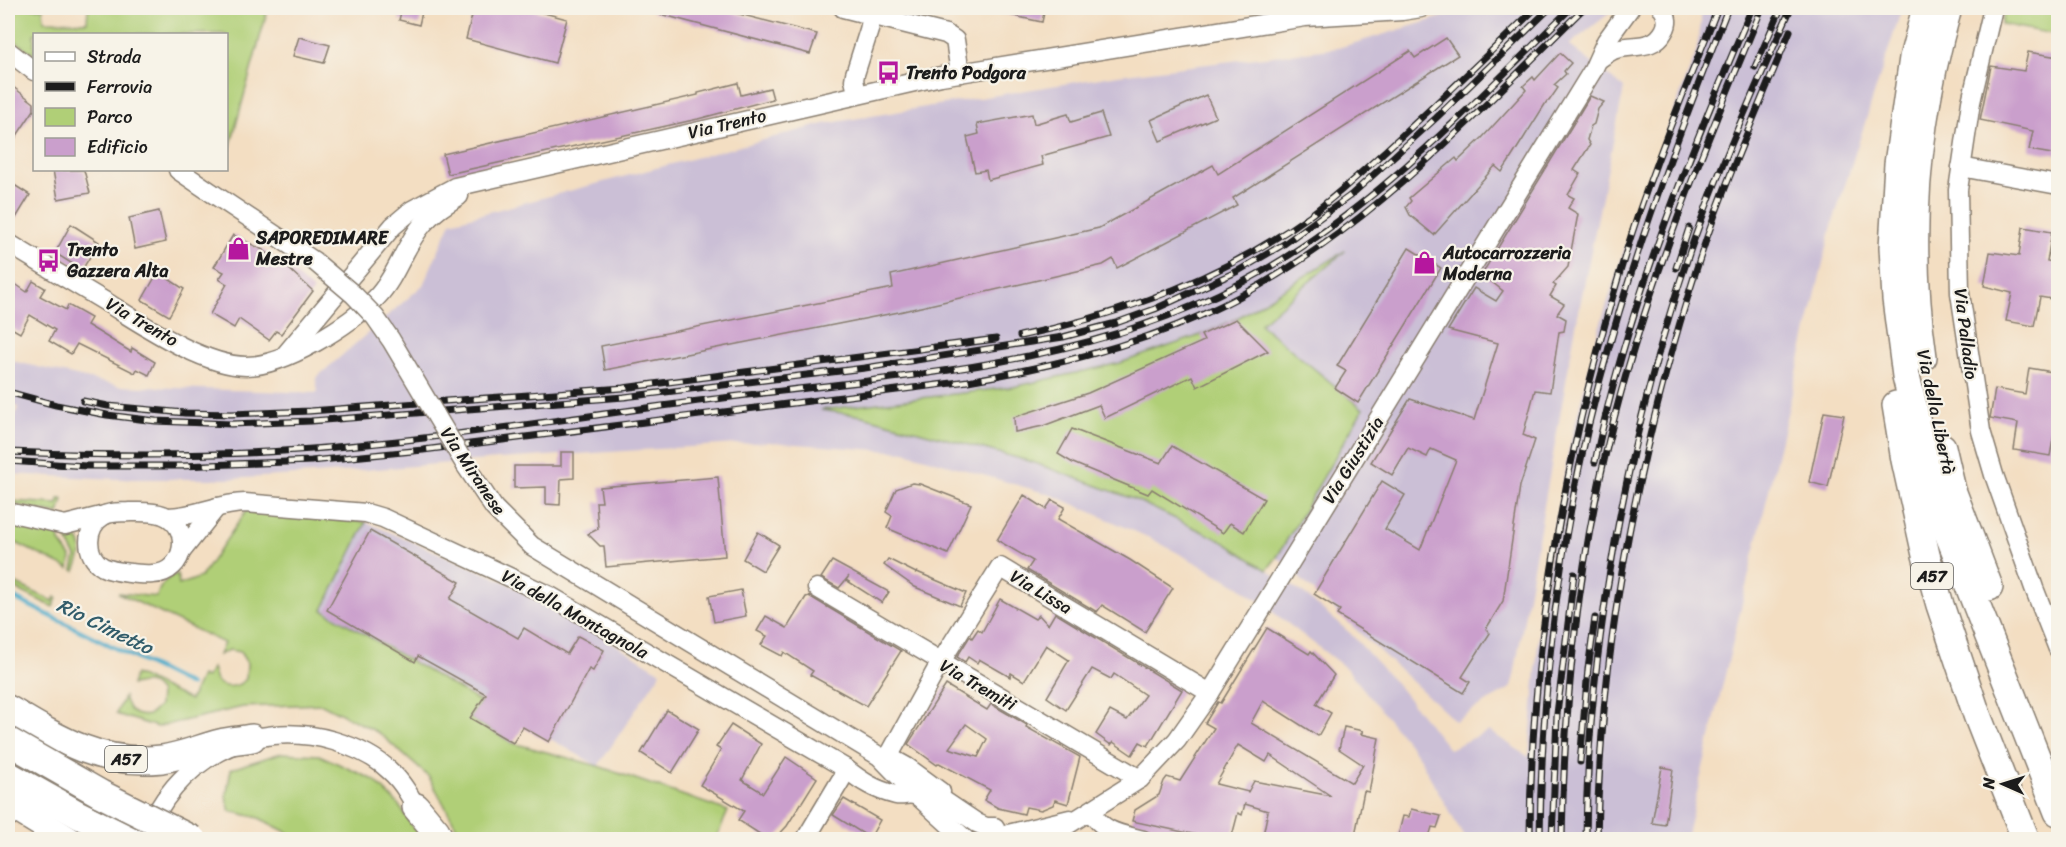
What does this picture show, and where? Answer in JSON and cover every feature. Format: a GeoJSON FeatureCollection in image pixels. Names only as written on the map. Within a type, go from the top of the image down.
{"type":"FeatureCollection","features":[{"type":"Feature","properties":{"kind":"highway"},"geometry":{"type":"LineString","coordinates":[[1926,8],[1913,58],[1898,164],[1893,247],[1896,299],[1906,376],[1936,502],[2058,812]]}},
{"type":"Feature","properties":{"kind":"highway","name":"Via della Libertà"},"geometry":{"type":"LineString","coordinates":[[1948,8],[1933,59],[1918,160],[1914,242],[1917,320],[1927,390],[1952,490],[2058,764]]}},
{"type":"Feature","properties":{"kind":"highway","name":"A57"},"geometry":{"type":"LineString","coordinates":[[1896,299],[1894,385],[1905,460],[1926,555],[1958,660],[2026,840]]}},
{"type":"Feature","properties":{"kind":"highway","name":"A57"},"geometry":{"type":"LineString","coordinates":[[8,709],[62,742],[99,755],[130,760],[164,759],[222,742],[252,738]]}},
{"type":"Feature","properties":{"kind":"highway","name":"A57"},"geometry":{"type":"LineString","coordinates":[[8,741],[101,794],[193,840]]}},
{"type":"Feature","properties":{"kind":"highway"},"geometry":{"type":"LineString","coordinates":[[8,775],[131,840]]}},
{"type":"Feature","properties":{"kind":"highway"},"geometry":{"type":"LineString","coordinates":[[8,803],[68,840]]}},
{"type":"Feature","properties":{"kind":"highway"},"geometry":{"type":"LineString","coordinates":[[416,807],[436,831],[440,840]]}},
{"type":"Feature","properties":{"kind":"street"},"geometry":{"type":"LineString","coordinates":[[843,8],[873,11],[946,34],[955,40],[960,73]]}},
{"type":"Feature","properties":{"kind":"street","name":"Via Trento"},"geometry":{"type":"LineString","coordinates":[[285,355],[393,226],[412,210],[455,187],[857,93],[960,73],[1305,17],[1421,8]]}},
{"type":"Feature","properties":{"kind":"street","name":"Via Giustizia"},"geometry":{"type":"LineString","coordinates":[[1044,840],[1140,779],[1177,740],[1210,693],[1596,64],[1606,41],[1630,8]]}},
{"type":"Feature","properties":{"kind":"street"},"geometry":{"type":"LineString","coordinates":[[1596,64],[1613,50],[1647,45],[1659,39],[1666,26],[1666,16],[1662,8]]}},
{"type":"Feature","properties":{"kind":"street","name":"Via Palladio"},"geometry":{"type":"LineString","coordinates":[[1993,8],[1971,102],[1958,190],[1960,293],[1981,431],[1994,475],[2058,649]]}},
{"type":"Feature","properties":{"kind":"street"},"geometry":{"type":"LineString","coordinates":[[857,93],[855,74],[873,11]]}},
{"type":"Feature","properties":{"kind":"street"},"geometry":{"type":"LineString","coordinates":[[8,51],[33,69]]}},
{"type":"Feature","properties":{"kind":"street"},"geometry":{"type":"LineString","coordinates":[[1961,167],[2058,185]]}},
{"type":"Feature","properties":{"kind":"street","name":"Via Miranese"},"geometry":{"type":"LineString","coordinates":[[179,171],[314,261],[354,295],[375,317],[391,340],[465,466],[494,508],[532,546],[885,766],[966,840]]}},
{"type":"Feature","properties":{"kind":"street","name":"Via Trento"},"geometry":{"type":"LineString","coordinates":[[8,243],[201,355],[225,363],[244,366],[267,363],[312,344],[353,319],[379,296],[422,224],[440,208],[495,178]]}},
{"type":"Feature","properties":{"kind":"street","name":"Via della Montagnola"},"geometry":{"type":"LineString","coordinates":[[168,517],[184,517],[217,507],[246,503],[366,513],[382,518],[552,597],[845,768]]}},
{"type":"Feature","properties":{"kind":"street"},"geometry":{"type":"LineString","coordinates":[[107,514],[94,524],[90,532],[89,543],[93,555],[103,567],[148,574],[168,570],[217,507]]}},
{"type":"Feature","properties":{"kind":"street"},"geometry":{"type":"LineString","coordinates":[[8,513],[64,525],[89,543]]}},
{"type":"Feature","properties":{"kind":"street"},"geometry":{"type":"LineString","coordinates":[[64,525],[107,514],[158,513],[168,517],[179,530],[183,541],[181,552]]}},
{"type":"Feature","properties":{"kind":"street","name":"Via Lissa"},"geometry":{"type":"LineString","coordinates":[[885,766],[940,663],[1000,567],[1210,693]]}},
{"type":"Feature","properties":{"kind":"street","name":"Via Tremiti"},"geometry":{"type":"LineString","coordinates":[[817,588],[940,663],[1140,779]]}},
{"type":"Feature","properties":{"kind":"street"},"geometry":{"type":"LineString","coordinates":[[144,840],[164,798],[203,760],[227,747],[252,738],[277,735],[326,739],[369,756],[421,794],[441,819],[453,840]]}},
{"type":"Feature","properties":{"kind":"street","name":"Via Miranese"},"geometry":{"type":"LineString","coordinates":[[885,766],[892,758],[1003,835]]}},
{"type":"Feature","properties":{"kind":"street"},"geometry":{"type":"LineString","coordinates":[[845,768],[885,766]]}},
{"type":"Feature","properties":{"kind":"street"},"geometry":{"type":"LineString","coordinates":[[845,768],[868,786],[896,795],[912,794],[919,797]]}},
{"type":"Feature","properties":{"kind":"street"},"geometry":{"type":"LineString","coordinates":[[805,840],[842,778],[845,768]]}},
{"type":"Feature","properties":{"kind":"street"},"geometry":{"type":"LineString","coordinates":[[391,771],[416,807],[431,840]]}},
{"type":"Feature","properties":{"kind":"street"},"geometry":{"type":"LineString","coordinates":[[1084,814],[1103,828],[1143,840]]}},
{"type":"Feature","properties":{"kind":"street","name":"Via Giustizia"},"geometry":{"type":"LineString","coordinates":[[1003,835],[1084,814]]}},
{"type":"Feature","properties":{"kind":"shaded area"},"geometry":{"type":"Polygon","coordinates":[[[1472,8],[1616,8],[1569,45],[1624,88],[1576,325],[1512,687],[1455,721],[1277,557],[1363,409],[1260,324],[1344,252],[1236,319],[1201,335],[1120,363],[1014,387],[824,410],[899,424],[1032,462],[1136,500],[1222,541],[1303,593],[1350,633],[1398,686],[1449,749],[1489,731],[1529,757],[1540,618],[1568,453],[1598,332],[1639,203],[1696,53],[1701,8],[1902,8],[1832,225],[1686,839],[1465,839],[1417,754],[1347,669],[1239,586],[1152,539],[1055,496],[905,452],[769,442],[228,479],[120,479],[8,474],[8,439],[18,407],[8,403],[8,360],[119,386],[318,393],[316,378],[423,285],[451,222],[824,124],[1118,75],[1338,48],[1472,8]]]}},
{"type":"Feature","properties":{"kind":"shaded area"},"geometry":{"type":"Polygon","coordinates":[[[366,522],[501,580],[582,624],[661,672],[598,766],[323,610],[366,522]]]}},
{"type":"Feature","properties":{"kind":"green space"},"geometry":{"type":"Polygon","coordinates":[[[8,8],[43,8],[44,21],[87,22],[88,8],[268,8],[228,154],[228,33],[33,33],[33,54],[8,35],[8,8]]]}},
{"type":"Feature","properties":{"kind":"green space"},"geometry":{"type":"Polygon","coordinates":[[[2006,8],[2058,8],[2058,35],[2001,24],[2006,8]]]}},
{"type":"Feature","properties":{"kind":"green space"},"geometry":{"type":"Polygon","coordinates":[[[1345,251],[1260,324],[1363,409],[1277,557],[1267,570],[1222,541],[1136,500],[1032,462],[863,416],[821,410],[1013,387],[1120,363],[1201,335],[1236,319],[1345,251]]]}},
{"type":"Feature","properties":{"kind":"green space"},"geometry":{"type":"Polygon","coordinates":[[[8,496],[9,501],[58,504],[59,499],[63,499],[59,514],[8,503],[8,496]]]}},
{"type":"Feature","properties":{"kind":"green space"},"geometry":{"type":"Polygon","coordinates":[[[246,511],[366,522],[323,610],[481,702],[470,718],[513,743],[598,766],[728,811],[716,839],[463,839],[429,777],[379,733],[322,704],[243,707],[157,727],[116,714],[124,697],[129,709],[135,714],[149,715],[159,706],[160,693],[153,686],[147,683],[131,685],[135,674],[190,700],[201,676],[206,678],[212,668],[216,681],[223,685],[235,686],[246,679],[247,663],[240,652],[229,650],[219,655],[224,643],[118,593],[157,597],[162,586],[173,575],[177,574],[179,585],[201,577],[246,511]]]}},
{"type":"Feature","properties":{"kind":"green space"},"geometry":{"type":"Polygon","coordinates":[[[8,522],[59,533],[60,542],[71,557],[69,569],[8,539],[8,522]]]}},
{"type":"Feature","properties":{"kind":"green space"},"geometry":{"type":"Polygon","coordinates":[[[67,535],[74,537],[81,544],[80,560],[75,571],[73,570],[76,556],[68,543],[67,535]]]}},
{"type":"Feature","properties":{"kind":"green space"},"geometry":{"type":"Polygon","coordinates":[[[8,580],[53,601],[55,597],[57,598],[53,607],[8,585],[8,580]]]}},
{"type":"Feature","properties":{"kind":"green space"},"geometry":{"type":"Polygon","coordinates":[[[281,753],[319,755],[374,780],[398,804],[421,839],[306,839],[292,835],[259,818],[230,811],[226,797],[231,769],[281,753]]]}},
{"type":"Feature","properties":{"kind":"building"},"geometry":{"type":"Polygon","coordinates":[[[402,8],[423,8],[419,25],[399,20],[402,8]]]}},
{"type":"Feature","properties":{"kind":"building"},"geometry":{"type":"Polygon","coordinates":[[[474,8],[525,8],[567,19],[555,63],[466,39],[474,8]]]}},
{"type":"Feature","properties":{"kind":"building"},"geometry":{"type":"Polygon","coordinates":[[[653,8],[716,8],[817,34],[810,54],[652,12],[653,8]]]}},
{"type":"Feature","properties":{"kind":"building"},"geometry":{"type":"Polygon","coordinates":[[[1001,8],[1045,8],[1042,22],[1000,13],[1001,8]]]}},
{"type":"Feature","properties":{"kind":"building"},"geometry":{"type":"Polygon","coordinates":[[[299,37],[330,45],[324,63],[293,56],[299,37]]]}},
{"type":"Feature","properties":{"kind":"building"},"geometry":{"type":"Polygon","coordinates":[[[1446,38],[1458,55],[1233,198],[1237,205],[1117,268],[1113,259],[1103,265],[899,312],[605,370],[601,346],[893,288],[891,275],[1099,228],[1213,165],[1218,174],[1410,51],[1415,58],[1446,38]]]}},
{"type":"Feature","properties":{"kind":"building"},"geometry":{"type":"Polygon","coordinates":[[[2028,52],[2058,57],[2058,155],[2029,150],[2033,131],[1980,120],[1991,66],[2024,71],[2028,52]]]}},
{"type":"Feature","properties":{"kind":"building"},"geometry":{"type":"Polygon","coordinates":[[[1560,53],[1571,63],[1564,71],[1566,74],[1554,85],[1558,88],[1547,101],[1502,172],[1495,166],[1434,235],[1410,215],[1406,207],[1411,201],[1409,198],[1456,158],[1458,161],[1482,138],[1526,90],[1523,86],[1533,77],[1535,80],[1560,53]]]}},
{"type":"Feature","properties":{"kind":"building"},"geometry":{"type":"Polygon","coordinates":[[[8,83],[33,102],[33,112],[8,149],[8,83]]]}},
{"type":"Feature","properties":{"kind":"building"},"geometry":{"type":"Polygon","coordinates":[[[738,83],[741,95],[770,88],[773,99],[698,119],[448,174],[443,154],[698,95],[698,93],[738,83]]]}},
{"type":"Feature","properties":{"kind":"building"},"geometry":{"type":"Polygon","coordinates":[[[1206,95],[1216,117],[1160,141],[1151,120],[1206,95]]]}},
{"type":"Feature","properties":{"kind":"building"},"geometry":{"type":"Polygon","coordinates":[[[1590,96],[1604,102],[1598,109],[1594,124],[1591,126],[1587,140],[1590,145],[1574,170],[1580,174],[1568,195],[1574,198],[1568,208],[1578,214],[1568,267],[1553,284],[1556,286],[1550,296],[1564,304],[1557,314],[1566,319],[1564,331],[1559,332],[1550,392],[1535,390],[1523,435],[1535,440],[1520,486],[1503,601],[1486,629],[1490,633],[1462,677],[1470,682],[1463,693],[1337,615],[1340,610],[1314,594],[1382,481],[1405,495],[1385,529],[1420,550],[1456,460],[1431,449],[1427,457],[1408,448],[1392,475],[1371,462],[1410,399],[1474,420],[1498,343],[1448,330],[1474,288],[1496,301],[1503,291],[1482,274],[1590,96]]]}},
{"type":"Feature","properties":{"kind":"building"},"geometry":{"type":"Polygon","coordinates":[[[1101,113],[1109,137],[1041,156],[1043,165],[988,180],[986,170],[975,172],[967,137],[979,134],[977,124],[1032,114],[1034,124],[1068,114],[1071,122],[1101,113]]]}},
{"type":"Feature","properties":{"kind":"building"},"geometry":{"type":"Polygon","coordinates":[[[53,171],[84,171],[90,193],[58,199],[53,171]]]}},
{"type":"Feature","properties":{"kind":"building"},"geometry":{"type":"Polygon","coordinates":[[[8,181],[30,195],[8,231],[8,181]]]}},
{"type":"Feature","properties":{"kind":"building"},"geometry":{"type":"Polygon","coordinates":[[[159,211],[166,242],[135,249],[129,218],[159,211]]]}},
{"type":"Feature","properties":{"kind":"building"},"geometry":{"type":"Polygon","coordinates":[[[71,224],[99,242],[82,270],[55,253],[71,224]]]}},
{"type":"Feature","properties":{"kind":"building"},"geometry":{"type":"Polygon","coordinates":[[[2023,227],[2052,232],[2047,261],[2058,263],[2058,300],[2040,297],[2034,326],[2006,321],[2012,293],[1984,286],[1990,252],[2019,256],[2023,227]]]}},
{"type":"Feature","properties":{"kind":"building"},"geometry":{"type":"Polygon","coordinates":[[[233,235],[263,250],[288,268],[313,291],[281,334],[276,331],[269,340],[239,319],[234,328],[210,314],[227,284],[219,279],[224,272],[214,267],[233,235]]]}},
{"type":"Feature","properties":{"kind":"building"},"geometry":{"type":"Polygon","coordinates":[[[1409,248],[1441,268],[1358,403],[1335,388],[1346,371],[1337,366],[1409,248]]]}},
{"type":"Feature","properties":{"kind":"building"},"geometry":{"type":"Polygon","coordinates":[[[158,272],[184,289],[169,316],[142,300],[158,272]]]}},
{"type":"Feature","properties":{"kind":"building"},"geometry":{"type":"Polygon","coordinates":[[[8,279],[27,292],[33,281],[45,288],[40,296],[66,310],[68,305],[91,318],[87,325],[131,352],[132,348],[155,362],[149,375],[137,369],[135,373],[77,344],[71,354],[49,341],[55,330],[30,315],[20,333],[8,326],[8,279]]]}},
{"type":"Feature","properties":{"kind":"building"},"geometry":{"type":"Polygon","coordinates":[[[1236,319],[1268,351],[1197,387],[1192,376],[1105,418],[1099,405],[1043,426],[1015,432],[1014,417],[1088,393],[1204,341],[1201,335],[1236,319]]]}},
{"type":"Feature","properties":{"kind":"building"},"geometry":{"type":"Polygon","coordinates":[[[2029,368],[2058,373],[2058,429],[2055,429],[2050,456],[2014,450],[2018,423],[1990,418],[1995,389],[2025,394],[2029,368]]]}},
{"type":"Feature","properties":{"kind":"building"},"geometry":{"type":"Polygon","coordinates":[[[1824,412],[1844,415],[1828,487],[1809,482],[1824,412]]]}},
{"type":"Feature","properties":{"kind":"building"},"geometry":{"type":"Polygon","coordinates":[[[1072,429],[1161,463],[1172,446],[1264,499],[1244,532],[1230,523],[1223,533],[1152,489],[1148,494],[1073,463],[1058,454],[1072,429]]]}},
{"type":"Feature","properties":{"kind":"building"},"geometry":{"type":"Polygon","coordinates":[[[561,452],[574,452],[574,478],[561,479],[560,505],[546,504],[546,487],[514,488],[514,466],[561,466],[561,452]]]}},
{"type":"Feature","properties":{"kind":"building"},"geometry":{"type":"Polygon","coordinates":[[[718,477],[725,556],[606,567],[604,546],[600,546],[588,534],[598,529],[596,502],[602,502],[600,487],[718,477]]]}},
{"type":"Feature","properties":{"kind":"building"},"geometry":{"type":"Polygon","coordinates":[[[912,483],[971,504],[948,554],[887,528],[892,516],[886,512],[896,489],[912,483]]]}},
{"type":"Feature","properties":{"kind":"building"},"geometry":{"type":"Polygon","coordinates":[[[1024,495],[1046,509],[1052,500],[1065,507],[1058,519],[1130,560],[1173,588],[1145,632],[1102,605],[1097,612],[1027,570],[1033,561],[997,540],[1024,495]]]}},
{"type":"Feature","properties":{"kind":"building"},"geometry":{"type":"Polygon","coordinates":[[[370,531],[460,582],[450,599],[518,638],[524,628],[567,654],[578,636],[604,650],[593,671],[589,669],[549,742],[523,727],[513,743],[470,718],[486,694],[418,656],[415,662],[327,610],[370,531]]]}},
{"type":"Feature","properties":{"kind":"building"},"geometry":{"type":"Polygon","coordinates":[[[758,532],[779,545],[763,571],[743,559],[758,532]]]}},
{"type":"Feature","properties":{"kind":"building"},"geometry":{"type":"Polygon","coordinates":[[[888,559],[966,593],[960,606],[915,587],[884,565],[888,559]]]}},
{"type":"Feature","properties":{"kind":"building"},"geometry":{"type":"Polygon","coordinates":[[[832,561],[889,592],[882,603],[846,580],[849,576],[839,588],[821,578],[832,561]]]}},
{"type":"Feature","properties":{"kind":"building"},"geometry":{"type":"Polygon","coordinates":[[[741,590],[746,616],[714,622],[709,596],[741,590]]]}},
{"type":"Feature","properties":{"kind":"building"},"geometry":{"type":"Polygon","coordinates":[[[809,596],[901,651],[866,706],[810,675],[813,671],[784,652],[782,656],[761,645],[767,636],[757,631],[766,616],[787,628],[806,597],[809,596]]]}},
{"type":"Feature","properties":{"kind":"building"},"geometry":{"type":"Polygon","coordinates":[[[1000,599],[1035,619],[1039,615],[1048,625],[1055,613],[1182,690],[1148,746],[1140,742],[1132,755],[1113,742],[1111,745],[1096,734],[1110,711],[1127,720],[1145,695],[1114,674],[1111,679],[1092,669],[1066,710],[1047,697],[1069,660],[1046,645],[1024,681],[1011,673],[1010,677],[979,659],[977,663],[968,657],[965,662],[957,657],[970,636],[972,638],[978,629],[982,632],[1000,599]]]}},
{"type":"Feature","properties":{"kind":"building"},"geometry":{"type":"Polygon","coordinates":[[[1267,628],[1309,654],[1311,651],[1334,675],[1316,704],[1331,713],[1318,736],[1263,701],[1251,723],[1352,783],[1363,765],[1339,749],[1344,727],[1363,731],[1361,734],[1379,738],[1369,792],[1364,791],[1354,840],[1262,840],[1268,811],[1245,804],[1242,815],[1238,813],[1231,840],[1220,840],[1132,821],[1135,810],[1159,795],[1167,777],[1180,781],[1214,728],[1205,723],[1218,702],[1221,703],[1267,628]],[[1238,745],[1216,784],[1248,792],[1254,781],[1331,796],[1270,755],[1266,762],[1238,745]]]}},
{"type":"Feature","properties":{"kind":"building"},"geometry":{"type":"Polygon","coordinates":[[[946,685],[987,710],[991,704],[1027,725],[1026,727],[1080,757],[1068,804],[1055,800],[1053,805],[1041,810],[1026,807],[1024,814],[998,808],[984,800],[990,790],[939,763],[937,765],[908,744],[946,685]],[[966,724],[949,748],[978,757],[987,739],[966,724]]]}},
{"type":"Feature","properties":{"kind":"building"},"geometry":{"type":"Polygon","coordinates":[[[667,710],[699,729],[672,773],[641,753],[667,710]]]}},
{"type":"Feature","properties":{"kind":"building"},"geometry":{"type":"Polygon","coordinates":[[[731,725],[761,744],[742,780],[763,793],[786,757],[817,778],[787,826],[774,840],[769,840],[738,820],[744,811],[700,785],[721,750],[716,747],[731,725]]]}},
{"type":"Feature","properties":{"kind":"building"},"geometry":{"type":"Polygon","coordinates":[[[1662,767],[1673,769],[1665,825],[1652,823],[1662,767]]]}},
{"type":"Feature","properties":{"kind":"building"},"geometry":{"type":"Polygon","coordinates":[[[844,799],[880,820],[870,838],[833,815],[844,799]]]}},
{"type":"Feature","properties":{"kind":"building"},"geometry":{"type":"Polygon","coordinates":[[[1411,809],[1441,816],[1437,828],[1432,827],[1428,840],[1409,840],[1398,836],[1403,816],[1409,817],[1411,809]]]}},
{"type":"Feature","properties":{"kind":"waterway","name":"Rio Cimetto"},"geometry":{"type":"LineString","coordinates":[[8,595],[190,685]]}},
{"type":"Feature","properties":{"kind":"railway"},"geometry":{"type":"LineString","coordinates":[[1020,336],[1097,317],[1172,290],[1244,257],[1279,236],[1312,214],[1358,176],[1536,8]]}},
{"type":"Feature","properties":{"kind":"railway"},"geometry":{"type":"LineString","coordinates":[[8,392],[56,405],[107,415],[156,421],[231,424],[311,421],[624,397],[865,368],[1063,337],[1116,323],[1155,309],[1238,271],[1284,244],[1351,195],[1436,118],[1550,8]]}},
{"type":"Feature","properties":{"kind":"railway"},"geometry":{"type":"LineString","coordinates":[[8,452],[198,455],[312,449],[411,440],[980,365],[1047,352],[1113,335],[1178,312],[1241,283],[1332,226],[1415,158],[1571,8]]}},
{"type":"Feature","properties":{"kind":"railway"},"geometry":{"type":"LineString","coordinates":[[8,461],[86,466],[182,466],[311,461],[423,450],[968,381],[1088,355],[1146,337],[1204,314],[1259,286],[1311,253],[1360,217],[1453,137],[1584,8]]}},
{"type":"Feature","properties":{"kind":"railway"},"geometry":{"type":"LineString","coordinates":[[1530,840],[1537,685],[1546,608],[1572,456],[1590,381],[1632,233],[1662,147],[1718,8]]}},
{"type":"Feature","properties":{"kind":"railway"},"geometry":{"type":"LineString","coordinates":[[1540,840],[1541,776],[1551,647],[1569,520],[1581,457],[1613,333],[1652,210],[1728,8]]}},
{"type":"Feature","properties":{"kind":"railway"},"geometry":{"type":"LineString","coordinates":[[1595,462],[1625,345],[1662,231],[1752,8]]}},
{"type":"Feature","properties":{"kind":"railway"},"geometry":{"type":"LineString","coordinates":[[1562,840],[1563,789],[1574,638],[1588,538],[1609,439],[1623,383],[1677,220],[1762,8]]}},
{"type":"Feature","properties":{"kind":"railway"},"geometry":{"type":"LineString","coordinates":[[1755,67],[1781,8]]}},
{"type":"Feature","properties":{"kind":"railway"},"geometry":{"type":"LineString","coordinates":[[1586,840],[1588,766],[1603,617],[1615,541],[1648,393],[1668,321],[1701,220],[1738,128],[1791,8]]}},
{"type":"Feature","properties":{"kind":"railway"},"geometry":{"type":"LineString","coordinates":[[1597,840],[1606,692],[1615,618],[1641,473],[1678,329],[1700,258],[1720,201],[1790,31]]}},
{"type":"Feature","properties":{"kind":"railway"},"geometry":{"type":"LineString","coordinates":[[1676,268],[1689,228]]}},
{"type":"Feature","properties":{"kind":"railway"},"geometry":{"type":"LineString","coordinates":[[83,401],[108,406],[185,413],[310,411],[623,388],[996,339]]}},
{"type":"Feature","properties":{"kind":"railway"},"geometry":{"type":"LineString","coordinates":[[1552,840],[1557,714],[1574,574]]}},
{"type":"Feature","properties":{"kind":"railway"},"geometry":{"type":"LineString","coordinates":[[1580,762],[1595,618]]}},
{"type":"Feature","properties":{"kind":"place","name":"Trento Podgora"},"geometry":{"type":"Point","coordinates":[888,73]}},
{"type":"Feature","properties":{"kind":"place","name":"SAPOREDIMARE Mestre"},"geometry":{"type":"Point","coordinates":[238,248]}},
{"type":"Feature","properties":{"kind":"place","name":"Trento Gazzera Alta"},"geometry":{"type":"Point","coordinates":[49,260]}},
{"type":"Feature","properties":{"kind":"place","name":"Autocarrozzeria Moderna"},"geometry":{"type":"Point","coordinates":[1425,263]}}]}
